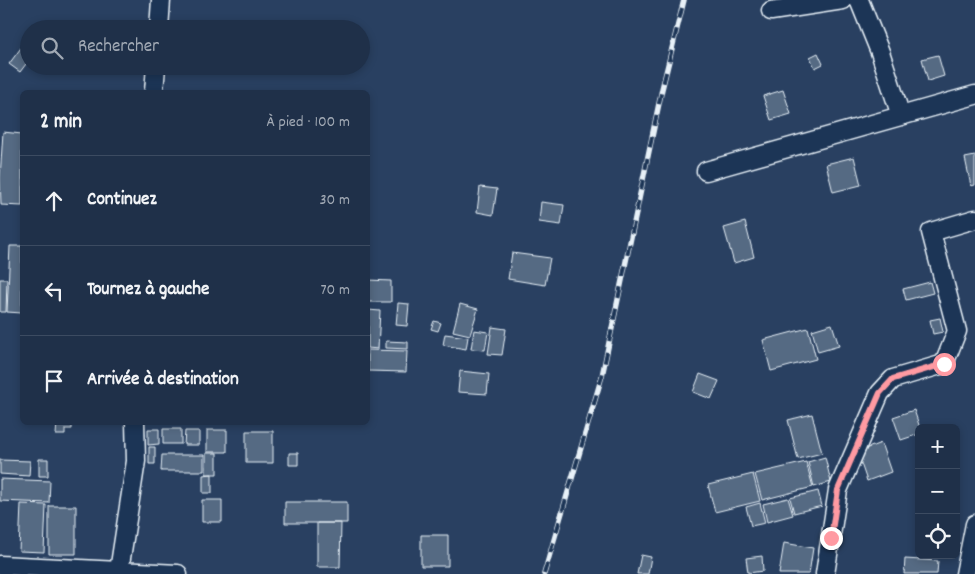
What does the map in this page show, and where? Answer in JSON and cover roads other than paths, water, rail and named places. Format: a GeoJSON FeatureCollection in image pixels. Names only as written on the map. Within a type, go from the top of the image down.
{"type":"FeatureCollection","features":[{"type":"Feature","properties":{"kind":"street"},"geometry":{"type":"LineString","coordinates":[[160,20],[161,0]]}},
{"type":"Feature","properties":{"kind":"street"},"geometry":{"type":"LineString","coordinates":[[771,11],[843,0]]}},
{"type":"Feature","properties":{"kind":"street"},"geometry":{"type":"LineString","coordinates":[[859,0],[880,52],[900,116]]}},
{"type":"Feature","properties":{"kind":"street"},"geometry":{"type":"LineString","coordinates":[[154,90],[155,75]]}},
{"type":"Feature","properties":{"kind":"street"},"geometry":{"type":"LineString","coordinates":[[706,171],[975,95]]}},
{"type":"Feature","properties":{"kind":"street"},"geometry":{"type":"LineString","coordinates":[[824,574],[838,490],[880,393],[893,379],[944,364],[957,331],[931,232],[975,219]]}},
{"type":"Feature","properties":{"kind":"street"},"geometry":{"type":"LineString","coordinates":[[119,571],[136,460],[135,425]]}},
{"type":"Feature","properties":{"kind":"street"},"geometry":{"type":"LineString","coordinates":[[965,574],[975,524]]}},
{"type":"Feature","properties":{"kind":"street"},"geometry":{"type":"LineString","coordinates":[[0,565],[178,574]]}},
{"type":"Feature","properties":{"kind":"railway"},"geometry":{"type":"LineString","coordinates":[[544,574],[602,376],[662,89],[684,0]]}}]}
